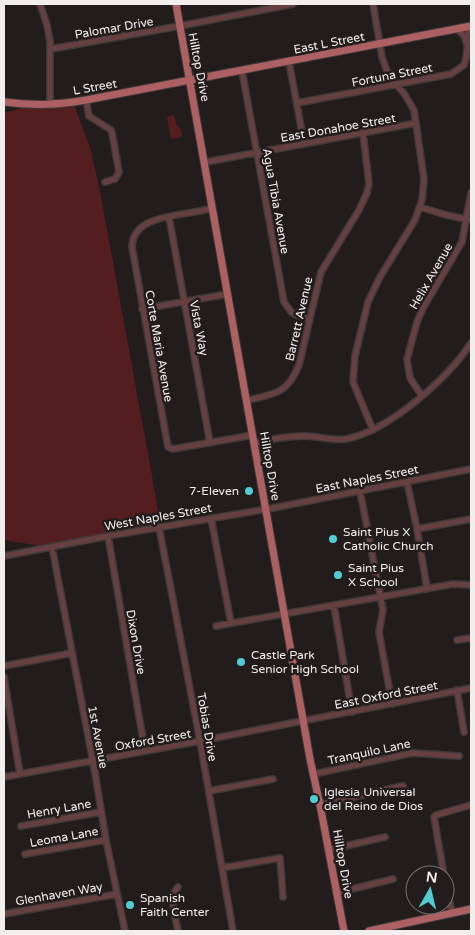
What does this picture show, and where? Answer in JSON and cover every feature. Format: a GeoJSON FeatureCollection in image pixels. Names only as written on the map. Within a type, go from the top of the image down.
{"type":"FeatureCollection","features":[{"type":"Feature","properties":{"kind":"main road","name":"Hilltop Drive"},"geometry":{"type":"LineString","coordinates":[[176,4],[206,162],[212,208],[248,400],[285,615],[344,931]]}},
{"type":"Feature","properties":{"kind":"main road","name":"East L Street"},"geometry":{"type":"LineString","coordinates":[[190,80],[470,26]]}},
{"type":"Feature","properties":{"kind":"main road","name":"L Street"},"geometry":{"type":"LineString","coordinates":[[4,102],[50,105],[190,80]]}},
{"type":"Feature","properties":{"kind":"main road"},"geometry":{"type":"LineString","coordinates":[[455,912],[471,909]]}},
{"type":"Feature","properties":{"kind":"main road"},"geometry":{"type":"LineString","coordinates":[[369,931],[443,915]]}},
{"type":"Feature","properties":{"kind":"street","name":"Palomar Drive"},"geometry":{"type":"LineString","coordinates":[[51,49],[293,4]]}},
{"type":"Feature","properties":{"kind":"street"},"geometry":{"type":"LineString","coordinates":[[373,4],[387,72],[414,110],[424,180],[420,207],[415,220],[380,277],[368,302],[355,356],[354,386],[373,430]]}},
{"type":"Feature","properties":{"kind":"street"},"geometry":{"type":"LineString","coordinates":[[42,6],[51,49],[50,105]]}},
{"type":"Feature","properties":{"kind":"street","name":"Fortuna Street"},"geometry":{"type":"LineString","coordinates":[[297,104],[455,72],[464,65],[468,53],[467,42],[470,26]]}},
{"type":"Feature","properties":{"kind":"street"},"geometry":{"type":"LineString","coordinates":[[457,29],[467,42]]}},
{"type":"Feature","properties":{"kind":"street"},"geometry":{"type":"LineString","coordinates":[[289,62],[304,144]]}},
{"type":"Feature","properties":{"kind":"street","name":"Agua Tibia Avenue"},"geometry":{"type":"LineString","coordinates":[[242,70],[284,302],[292,313],[310,320]]}},
{"type":"Feature","properties":{"kind":"street"},"geometry":{"type":"LineString","coordinates":[[86,100],[89,116],[111,130],[112,133],[119,172],[115,179],[105,182]]}},
{"type":"Feature","properties":{"kind":"street","name":"East Donahoe Street"},"geometry":{"type":"LineString","coordinates":[[206,162],[416,123]]}},
{"type":"Feature","properties":{"kind":"street","name":"Barrett Avenue"},"geometry":{"type":"LineString","coordinates":[[248,400],[281,392],[294,379],[321,272],[359,210],[367,192],[369,183],[363,133]]}},
{"type":"Feature","properties":{"kind":"street","name":"Helix Avenue"},"geometry":{"type":"LineString","coordinates":[[422,396],[408,374],[408,359],[417,322],[423,308],[462,242],[469,220],[471,193]]}},
{"type":"Feature","properties":{"kind":"street"},"geometry":{"type":"LineString","coordinates":[[420,207],[469,220]]}},
{"type":"Feature","properties":{"kind":"street"},"geometry":{"type":"LineString","coordinates":[[169,217],[212,208]]}},
{"type":"Feature","properties":{"kind":"street","name":"Corte Maria Avenue"},"geometry":{"type":"LineString","coordinates":[[169,217],[148,222],[141,226],[133,237],[132,252],[142,309],[168,447],[173,449],[210,443]]}},
{"type":"Feature","properties":{"kind":"street","name":"Vista Way"},"geometry":{"type":"LineString","coordinates":[[169,217],[210,443]]}},
{"type":"Feature","properties":{"kind":"street"},"geometry":{"type":"LineString","coordinates":[[142,309],[228,294]]}},
{"type":"Feature","properties":{"kind":"street"},"geometry":{"type":"LineString","coordinates":[[255,443],[304,436],[335,440],[346,439],[373,430],[422,396],[445,376],[471,343]]}},
{"type":"Feature","properties":{"kind":"street"},"geometry":{"type":"LineString","coordinates":[[210,443],[253,436]]}},
{"type":"Feature","properties":{"kind":"street","name":"East Naples Street"},"geometry":{"type":"LineString","coordinates":[[267,508],[471,469]]}},
{"type":"Feature","properties":{"kind":"street"},"geometry":{"type":"LineString","coordinates":[[407,482],[427,588]]}},
{"type":"Feature","properties":{"kind":"street"},"geometry":{"type":"LineString","coordinates":[[360,491],[383,614],[379,632],[392,704]]}},
{"type":"Feature","properties":{"kind":"street","name":"West Naples Street"},"geometry":{"type":"LineString","coordinates":[[4,556],[267,508]]}},
{"type":"Feature","properties":{"kind":"street"},"geometry":{"type":"LineString","coordinates":[[211,518],[231,623]]}},
{"type":"Feature","properties":{"kind":"street"},"geometry":{"type":"LineString","coordinates":[[417,529],[471,519]]}},
{"type":"Feature","properties":{"kind":"street","name":"Tobias Drive"},"geometry":{"type":"LineString","coordinates":[[160,527],[233,931]]}},
{"type":"Feature","properties":{"kind":"street","name":"Dixon Drive"},"geometry":{"type":"LineString","coordinates":[[108,536],[145,751]]}},
{"type":"Feature","properties":{"kind":"street","name":"1st Avenue"},"geometry":{"type":"LineString","coordinates":[[52,547],[124,931]]}},
{"type":"Feature","properties":{"kind":"street"},"geometry":{"type":"LineString","coordinates":[[216,626],[427,588],[453,584],[471,585]]}},
{"type":"Feature","properties":{"kind":"street"},"geometry":{"type":"LineString","coordinates":[[334,606],[352,712]]}},
{"type":"Feature","properties":{"kind":"street"},"geometry":{"type":"LineString","coordinates":[[457,640],[471,638]]}},
{"type":"Feature","properties":{"kind":"street"},"geometry":{"type":"LineString","coordinates":[[4,666],[72,653]]}},
{"type":"Feature","properties":{"kind":"street"},"geometry":{"type":"LineString","coordinates":[[4,678],[20,774]]}},
{"type":"Feature","properties":{"kind":"street","name":"East Oxford Street"},"geometry":{"type":"LineString","coordinates":[[305,721],[471,688]]}},
{"type":"Feature","properties":{"kind":"street"},"geometry":{"type":"LineString","coordinates":[[457,690],[464,732]]}},
{"type":"Feature","properties":{"kind":"street","name":"Oxford Street"},"geometry":{"type":"LineString","coordinates":[[4,777],[305,721]]}},
{"type":"Feature","properties":{"kind":"street","name":"Tranquilo Lane"},"geometry":{"type":"LineString","coordinates":[[314,774],[412,753],[459,756]]}},
{"type":"Feature","properties":{"kind":"street"},"geometry":{"type":"LineString","coordinates":[[208,791],[273,779]]}},
{"type":"Feature","properties":{"kind":"street"},"geometry":{"type":"LineString","coordinates":[[320,804],[403,786]]}},
{"type":"Feature","properties":{"kind":"street"},"geometry":{"type":"LineString","coordinates":[[442,865],[434,817],[436,814],[471,805]]}},
{"type":"Feature","properties":{"kind":"street","name":"Henry Lane"},"geometry":{"type":"LineString","coordinates":[[21,826],[101,812]]}},
{"type":"Feature","properties":{"kind":"street"},"geometry":{"type":"LineString","coordinates":[[328,850],[385,837]]}},
{"type":"Feature","properties":{"kind":"street","name":"Leoma Lane"},"geometry":{"type":"LineString","coordinates":[[25,854],[106,840]]}},
{"type":"Feature","properties":{"kind":"street"},"geometry":{"type":"LineString","coordinates":[[222,868],[280,858],[284,897]]}},
{"type":"Feature","properties":{"kind":"street"},"geometry":{"type":"LineString","coordinates":[[336,893],[394,879]]}},
{"type":"Feature","properties":{"kind":"street"},"geometry":{"type":"LineString","coordinates":[[178,887],[174,891],[173,897],[178,931]]}},
{"type":"Feature","properties":{"kind":"street","name":"Glenhaven Way"},"geometry":{"type":"LineString","coordinates":[[4,914],[117,894]]}},
{"type":"Feature","properties":{"kind":"shaded area"},"geometry":{"type":"Polygon","coordinates":[[[73,102],[90,147],[100,191],[160,520],[137,532],[53,548],[4,540],[4,113],[33,105],[73,102]]]}},
{"type":"Feature","properties":{"kind":"shaded area"},"geometry":{"type":"Polygon","coordinates":[[[174,115],[177,126],[181,129],[182,137],[171,139],[167,117],[174,115]]]}},
{"type":"Feature","properties":{"kind":"place","name":"7-Eleven"},"geometry":{"type":"Point","coordinates":[249,491]}},
{"type":"Feature","properties":{"kind":"place","name":"Saint Pius X Catholic Church"},"geometry":{"type":"Point","coordinates":[333,539]}},
{"type":"Feature","properties":{"kind":"place","name":"Saint Pius X School"},"geometry":{"type":"Point","coordinates":[338,575]}},
{"type":"Feature","properties":{"kind":"place","name":"Castle Park Senior High School"},"geometry":{"type":"Point","coordinates":[241,662]}},
{"type":"Feature","properties":{"kind":"place","name":"Iglesia Universal del Reino de Dios"},"geometry":{"type":"Point","coordinates":[314,799]}},
{"type":"Feature","properties":{"kind":"place","name":"Spanish Faith Center"},"geometry":{"type":"Point","coordinates":[130,905]}}]}
